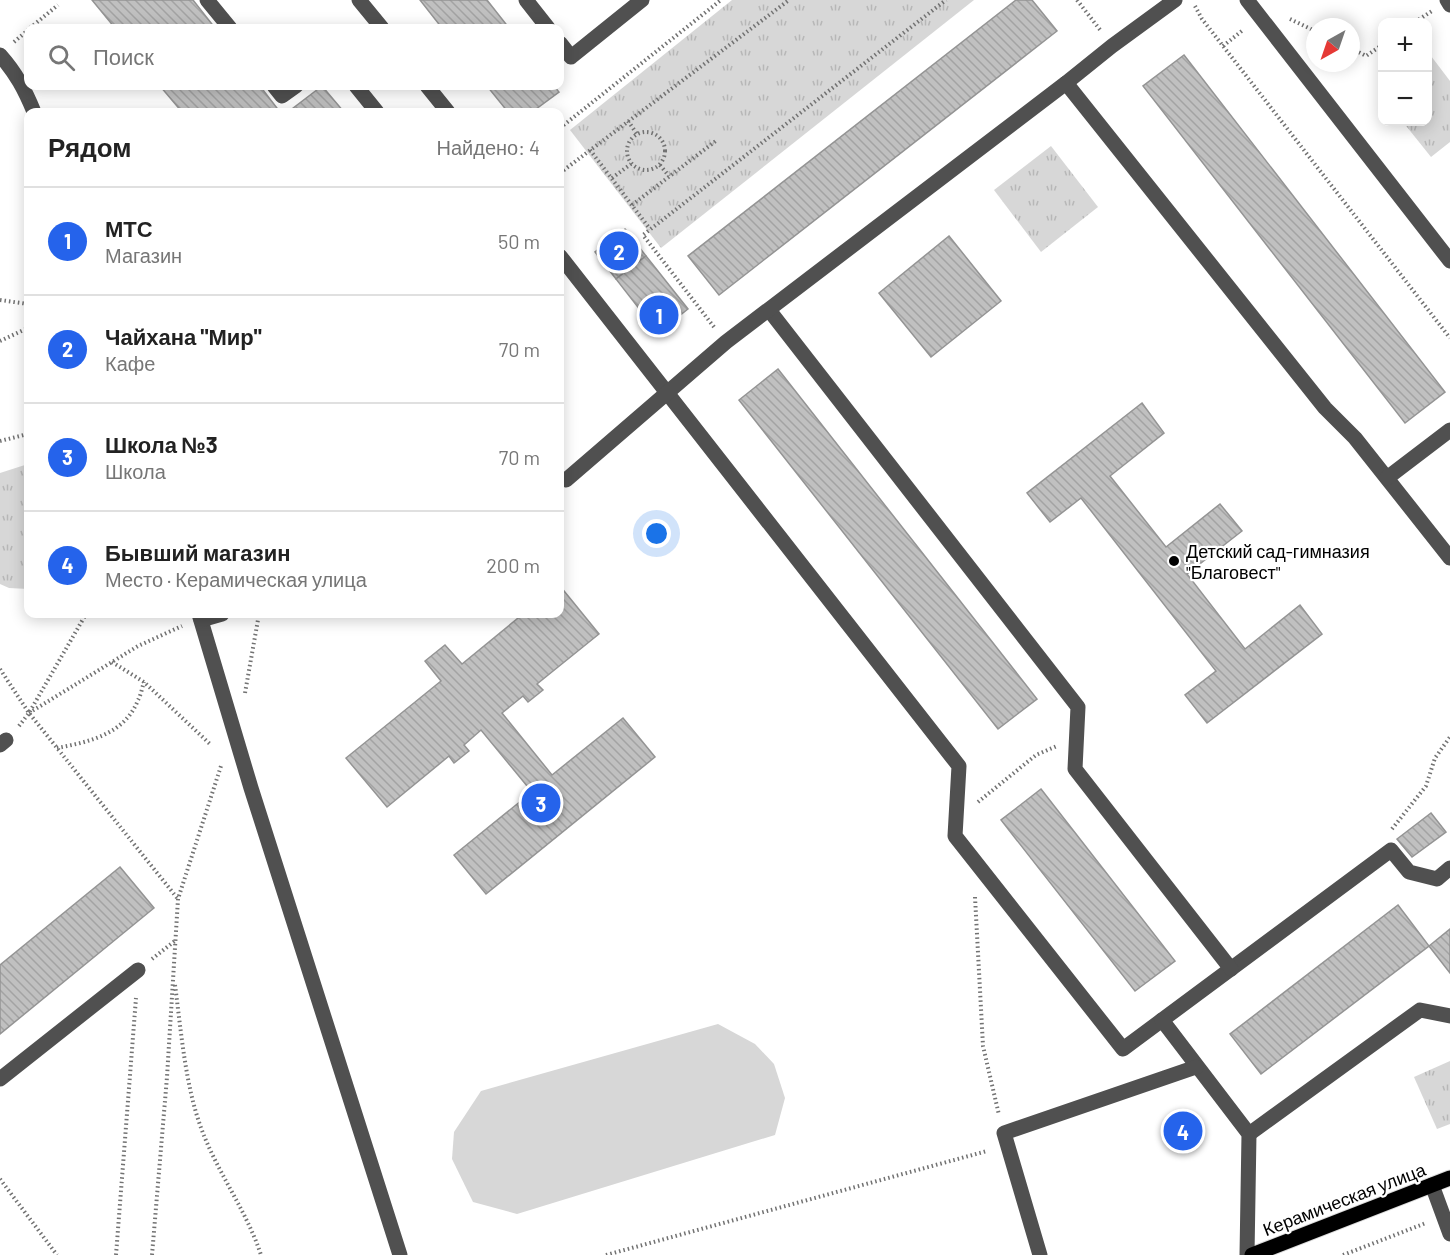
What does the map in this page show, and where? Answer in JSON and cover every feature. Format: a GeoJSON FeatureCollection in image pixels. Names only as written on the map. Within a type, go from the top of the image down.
{"type":"FeatureCollection","features":[{"type":"Feature","properties":{"kind":"main road","name":"Керамическая улица"},"geometry":{"type":"LineString","coordinates":[[1252,1255],[1277,1251],[1450,1178]]}},
{"type":"Feature","properties":{"kind":"street"},"geometry":{"type":"LineString","coordinates":[[207,0],[227,24]]}},
{"type":"Feature","properties":{"kind":"street"},"geometry":{"type":"LineString","coordinates":[[359,0],[379,24]]}},
{"type":"Feature","properties":{"kind":"street"},"geometry":{"type":"LineString","coordinates":[[526,0],[545,24]]}},
{"type":"Feature","properties":{"kind":"street"},"geometry":{"type":"LineString","coordinates":[[564,48],[571,57],[642,0]]}},
{"type":"Feature","properties":{"kind":"street"},"geometry":{"type":"LineString","coordinates":[[566,480],[726,342],[1175,0]]}},
{"type":"Feature","properties":{"kind":"street"},"geometry":{"type":"LineString","coordinates":[[1246,0],[1450,261]]}},
{"type":"Feature","properties":{"kind":"street"},"geometry":{"type":"LineString","coordinates":[[1447,0],[1450,4]]}},
{"type":"Feature","properties":{"kind":"street"},"geometry":{"type":"LineString","coordinates":[[0,55],[10,66],[24,89]]}},
{"type":"Feature","properties":{"kind":"street"},"geometry":{"type":"LineString","coordinates":[[1066,83],[1325,408],[1355,438],[1450,558]]}},
{"type":"Feature","properties":{"kind":"street"},"geometry":{"type":"LineString","coordinates":[[24,90],[32,108]]}},
{"type":"Feature","properties":{"kind":"street"},"geometry":{"type":"LineString","coordinates":[[277,90],[282,96],[290,90]]}},
{"type":"Feature","properties":{"kind":"street"},"geometry":{"type":"LineString","coordinates":[[359,90],[374,108]]}},
{"type":"Feature","properties":{"kind":"street"},"geometry":{"type":"LineString","coordinates":[[430,90],[445,108]]}},
{"type":"Feature","properties":{"kind":"street"},"geometry":{"type":"LineString","coordinates":[[564,261],[959,766],[955,836],[1123,1049],[1391,850],[1409,872],[1437,879],[1450,868]]}},
{"type":"Feature","properties":{"kind":"street"},"geometry":{"type":"LineString","coordinates":[[769,310],[1078,707],[1075,769],[1231,969]]}},
{"type":"Feature","properties":{"kind":"street"},"geometry":{"type":"LineString","coordinates":[[1387,478],[1450,430]]}},
{"type":"Feature","properties":{"kind":"street"},"geometry":{"type":"LineString","coordinates":[[200,618],[399,1255]]}},
{"type":"Feature","properties":{"kind":"street"},"geometry":{"type":"LineString","coordinates":[[0,1079],[138,970]]}},
{"type":"Feature","properties":{"kind":"street"},"geometry":{"type":"LineString","coordinates":[[1249,1134],[1420,1010],[1450,1017]]}},
{"type":"Feature","properties":{"kind":"street"},"geometry":{"type":"LineString","coordinates":[[1162,1020],[1249,1134],[1247,1255]]}},
{"type":"Feature","properties":{"kind":"street"},"geometry":{"type":"LineString","coordinates":[[1040,1255],[1005,1137],[1196,1067]]}},
{"type":"Feature","properties":{"kind":"street"},"geometry":{"type":"LineString","coordinates":[[1432,1185],[1450,1234]]}},
{"type":"Feature","properties":{"kind":"path"},"geometry":{"type":"LineString","coordinates":[[564,125],[722,0]]}},
{"type":"Feature","properties":{"kind":"path"},"geometry":{"type":"LineString","coordinates":[[564,170],[789,0]]}},
{"type":"Feature","properties":{"kind":"path"},"geometry":{"type":"LineString","coordinates":[[726,342],[643,236],[946,0]]}},
{"type":"Feature","properties":{"kind":"path"},"geometry":{"type":"LineString","coordinates":[[1077,0],[1112,46]]}},
{"type":"Feature","properties":{"kind":"path"},"geometry":{"type":"LineString","coordinates":[[1192,0],[1202,19],[1450,338]]}},
{"type":"Feature","properties":{"kind":"path"},"geometry":{"type":"LineString","coordinates":[[35,24],[58,5]]}},
{"type":"Feature","properties":{"kind":"path"},"geometry":{"type":"LineString","coordinates":[[1360,53],[1366,56],[1378,48]]}},
{"type":"Feature","properties":{"kind":"path"},"geometry":{"type":"LineString","coordinates":[[628,122],[637,134]]}},
{"type":"Feature","properties":{"kind":"path"},"geometry":{"type":"LineString","coordinates":[[650,132],[662,140],[665,152],[660,165],[650,170],[643,170],[631,164],[627,145],[637,134],[650,132]]}},
{"type":"Feature","properties":{"kind":"path"},"geometry":{"type":"LineString","coordinates":[[632,205],[717,140]]}},
{"type":"Feature","properties":{"kind":"path"},"geometry":{"type":"LineString","coordinates":[[590,150],[650,229]]}},
{"type":"Feature","properties":{"kind":"path"},"geometry":{"type":"LineString","coordinates":[[612,178],[631,164]]}},
{"type":"Feature","properties":{"kind":"path"},"geometry":{"type":"LineString","coordinates":[[660,165],[669,176]]}},
{"type":"Feature","properties":{"kind":"path"},"geometry":{"type":"LineString","coordinates":[[0,300],[24,303]]}},
{"type":"Feature","properties":{"kind":"path"},"geometry":{"type":"LineString","coordinates":[[0,341],[24,330]]}},
{"type":"Feature","properties":{"kind":"path"},"geometry":{"type":"LineString","coordinates":[[0,441],[24,435]]}},
{"type":"Feature","properties":{"kind":"path"},"geometry":{"type":"LineString","coordinates":[[3,743],[29,713],[84,618]]}},
{"type":"Feature","properties":{"kind":"path"},"geometry":{"type":"LineString","coordinates":[[29,713],[138,646],[198,618]]}},
{"type":"Feature","properties":{"kind":"path"},"geometry":{"type":"LineString","coordinates":[[245,694],[258,618]]}},
{"type":"Feature","properties":{"kind":"path"},"geometry":{"type":"LineString","coordinates":[[112,662],[144,682],[210,744]]}},
{"type":"Feature","properties":{"kind":"path"},"geometry":{"type":"LineString","coordinates":[[0,669],[29,713],[178,899]]}},
{"type":"Feature","properties":{"kind":"path"},"geometry":{"type":"LineString","coordinates":[[57,748],[96,739],[121,725],[138,702],[144,682]]}},
{"type":"Feature","properties":{"kind":"path"},"geometry":{"type":"LineString","coordinates":[[152,1255],[167,1077],[178,899],[234,731]]}},
{"type":"Feature","properties":{"kind":"path"},"geometry":{"type":"LineString","coordinates":[[956,819],[1036,755],[1063,743],[1077,731]]}},
{"type":"Feature","properties":{"kind":"path"},"geometry":{"type":"LineString","coordinates":[[1391,850],[1392,828],[1426,786],[1435,758],[1450,737]]}},
{"type":"Feature","properties":{"kind":"path"},"geometry":{"type":"LineString","coordinates":[[606,1255],[995,1149],[1005,1137],[983,1046],[972,858]]}},
{"type":"Feature","properties":{"kind":"path"},"geometry":{"type":"LineString","coordinates":[[116,1255],[138,970],[176,940]]}},
{"type":"Feature","properties":{"kind":"path"},"geometry":{"type":"LineString","coordinates":[[173,975],[188,1072],[200,1125],[255,1236],[261,1255]]}},
{"type":"Feature","properties":{"kind":"path"},"geometry":{"type":"LineString","coordinates":[[0,1179],[57,1255]]}},
{"type":"Feature","properties":{"kind":"path"},"geometry":{"type":"LineString","coordinates":[[1343,1255],[1443,1216]]}},
{"type":"Feature","properties":{"kind":"green space"},"geometry":{"type":"Polygon","coordinates":[[[732,0],[974,0],[661,248],[570,130],[732,0]]]}},
{"type":"Feature","properties":{"kind":"green space"},"geometry":{"type":"Polygon","coordinates":[[[1432,57],[1450,81],[1450,142],[1431,157],[1406,126],[1432,126],[1432,57]]]}},
{"type":"Feature","properties":{"kind":"green space"},"geometry":{"type":"Polygon","coordinates":[[[1051,146],[1098,207],[1041,252],[994,190],[1051,146]]]}},
{"type":"Feature","properties":{"kind":"green space"},"geometry":{"type":"Polygon","coordinates":[[[24,465],[24,589],[9,588],[0,584],[0,473],[24,465]]]}},
{"type":"Feature","properties":{"kind":"green space"},"geometry":{"type":"Polygon","coordinates":[[[718,1024],[755,1044],[774,1064],[785,1098],[775,1135],[517,1214],[473,1202],[452,1159],[454,1132],[481,1091],[718,1024]]]}},
{"type":"Feature","properties":{"kind":"green space"},"geometry":{"type":"Polygon","coordinates":[[[1450,1061],[1450,1124],[1437,1129],[1414,1077],[1450,1061]]]}},
{"type":"Feature","properties":{"kind":"building"},"geometry":{"type":"Polygon","coordinates":[[[92,0],[193,0],[212,24],[112,24],[92,0]]]}},
{"type":"Feature","properties":{"kind":"building"},"geometry":{"type":"Polygon","coordinates":[[[420,0],[487,0],[506,24],[439,24],[420,0]]]}},
{"type":"Feature","properties":{"kind":"building"},"geometry":{"type":"Polygon","coordinates":[[[1016,0],[1032,0],[1057,31],[719,295],[688,256],[1016,0]]]}},
{"type":"Feature","properties":{"kind":"building"},"geometry":{"type":"Polygon","coordinates":[[[1184,55],[1445,392],[1405,423],[1143,86],[1184,55]]]}},
{"type":"Feature","properties":{"kind":"building"},"geometry":{"type":"Polygon","coordinates":[[[163,90],[263,90],[277,108],[179,108],[163,90]]]}},
{"type":"Feature","properties":{"kind":"building"},"geometry":{"type":"Polygon","coordinates":[[[317,90],[325,90],[341,108],[293,108],[317,90]]]}},
{"type":"Feature","properties":{"kind":"building"},"geometry":{"type":"Polygon","coordinates":[[[490,90],[557,90],[559,92],[537,108],[505,108],[490,90]]]}},
{"type":"Feature","properties":{"kind":"building"},"geometry":{"type":"Polygon","coordinates":[[[625,229],[646,256],[616,279],[595,252],[625,229]]]}},
{"type":"Feature","properties":{"kind":"building"},"geometry":{"type":"Polygon","coordinates":[[[949,236],[1001,301],[931,357],[879,293],[949,236]]]}},
{"type":"Feature","properties":{"kind":"building"},"geometry":{"type":"Polygon","coordinates":[[[646,256],[688,309],[658,333],[616,279],[646,256]]]}},
{"type":"Feature","properties":{"kind":"building"},"geometry":{"type":"Polygon","coordinates":[[[778,369],[1037,699],[998,729],[739,400],[778,369]]]}},
{"type":"Feature","properties":{"kind":"building"},"geometry":{"type":"Polygon","coordinates":[[[1142,403],[1164,433],[1110,476],[1166,547],[1220,504],[1242,531],[1187,574],[1245,649],[1300,605],[1322,634],[1207,723],[1185,695],[1216,671],[1081,498],[1050,522],[1027,493],[1142,403]]]}},
{"type":"Feature","properties":{"kind":"building"},"geometry":{"type":"Polygon","coordinates":[[[564,591],[599,634],[537,684],[543,690],[528,702],[523,696],[502,713],[552,775],[623,718],[655,757],[486,894],[454,855],[532,792],[481,730],[464,745],[469,751],[454,763],[449,756],[387,807],[346,758],[441,681],[425,661],[445,645],[462,664],[518,618],[564,618],[564,591]]]}},
{"type":"Feature","properties":{"kind":"building"},"geometry":{"type":"Polygon","coordinates":[[[1041,789],[1175,961],[1135,991],[1001,820],[1041,789]]]}},
{"type":"Feature","properties":{"kind":"building"},"geometry":{"type":"Polygon","coordinates":[[[1431,813],[1446,832],[1412,857],[1397,839],[1431,813]]]}},
{"type":"Feature","properties":{"kind":"building"},"geometry":{"type":"Polygon","coordinates":[[[120,867],[154,908],[0,1034],[0,965],[120,867]]]}},
{"type":"Feature","properties":{"kind":"building"},"geometry":{"type":"Polygon","coordinates":[[[1398,905],[1429,946],[1261,1074],[1230,1034],[1398,905]]]}},
{"type":"Feature","properties":{"kind":"building"},"geometry":{"type":"Polygon","coordinates":[[[1450,929],[1450,973],[1429,946],[1450,929]]]}},
{"type":"Feature","properties":{"kind":"building"},"geometry":{"type":"Polygon","coordinates":[[[1195,1118],[1196,1144],[1170,1145],[1170,1119],[1195,1118]]]}},
{"type":"Feature","properties":{"kind":"place","name":"Чайхана \"Мир\""},"geometry":{"type":"Point","coordinates":[619,251]}},
{"type":"Feature","properties":{"kind":"place","name":"МТС"},"geometry":{"type":"Point","coordinates":[659,315]}},
{"type":"Feature","properties":{"kind":"place","name":"Детский сад-гимназия \"Благовест\""},"geometry":{"type":"Point","coordinates":[1174,561]}},
{"type":"Feature","properties":{"kind":"place","name":"Школа №3"},"geometry":{"type":"Point","coordinates":[541,803]}},
{"type":"Feature","properties":{"kind":"place","name":"Бывший магазин"},"geometry":{"type":"Point","coordinates":[1183,1131]}}]}
